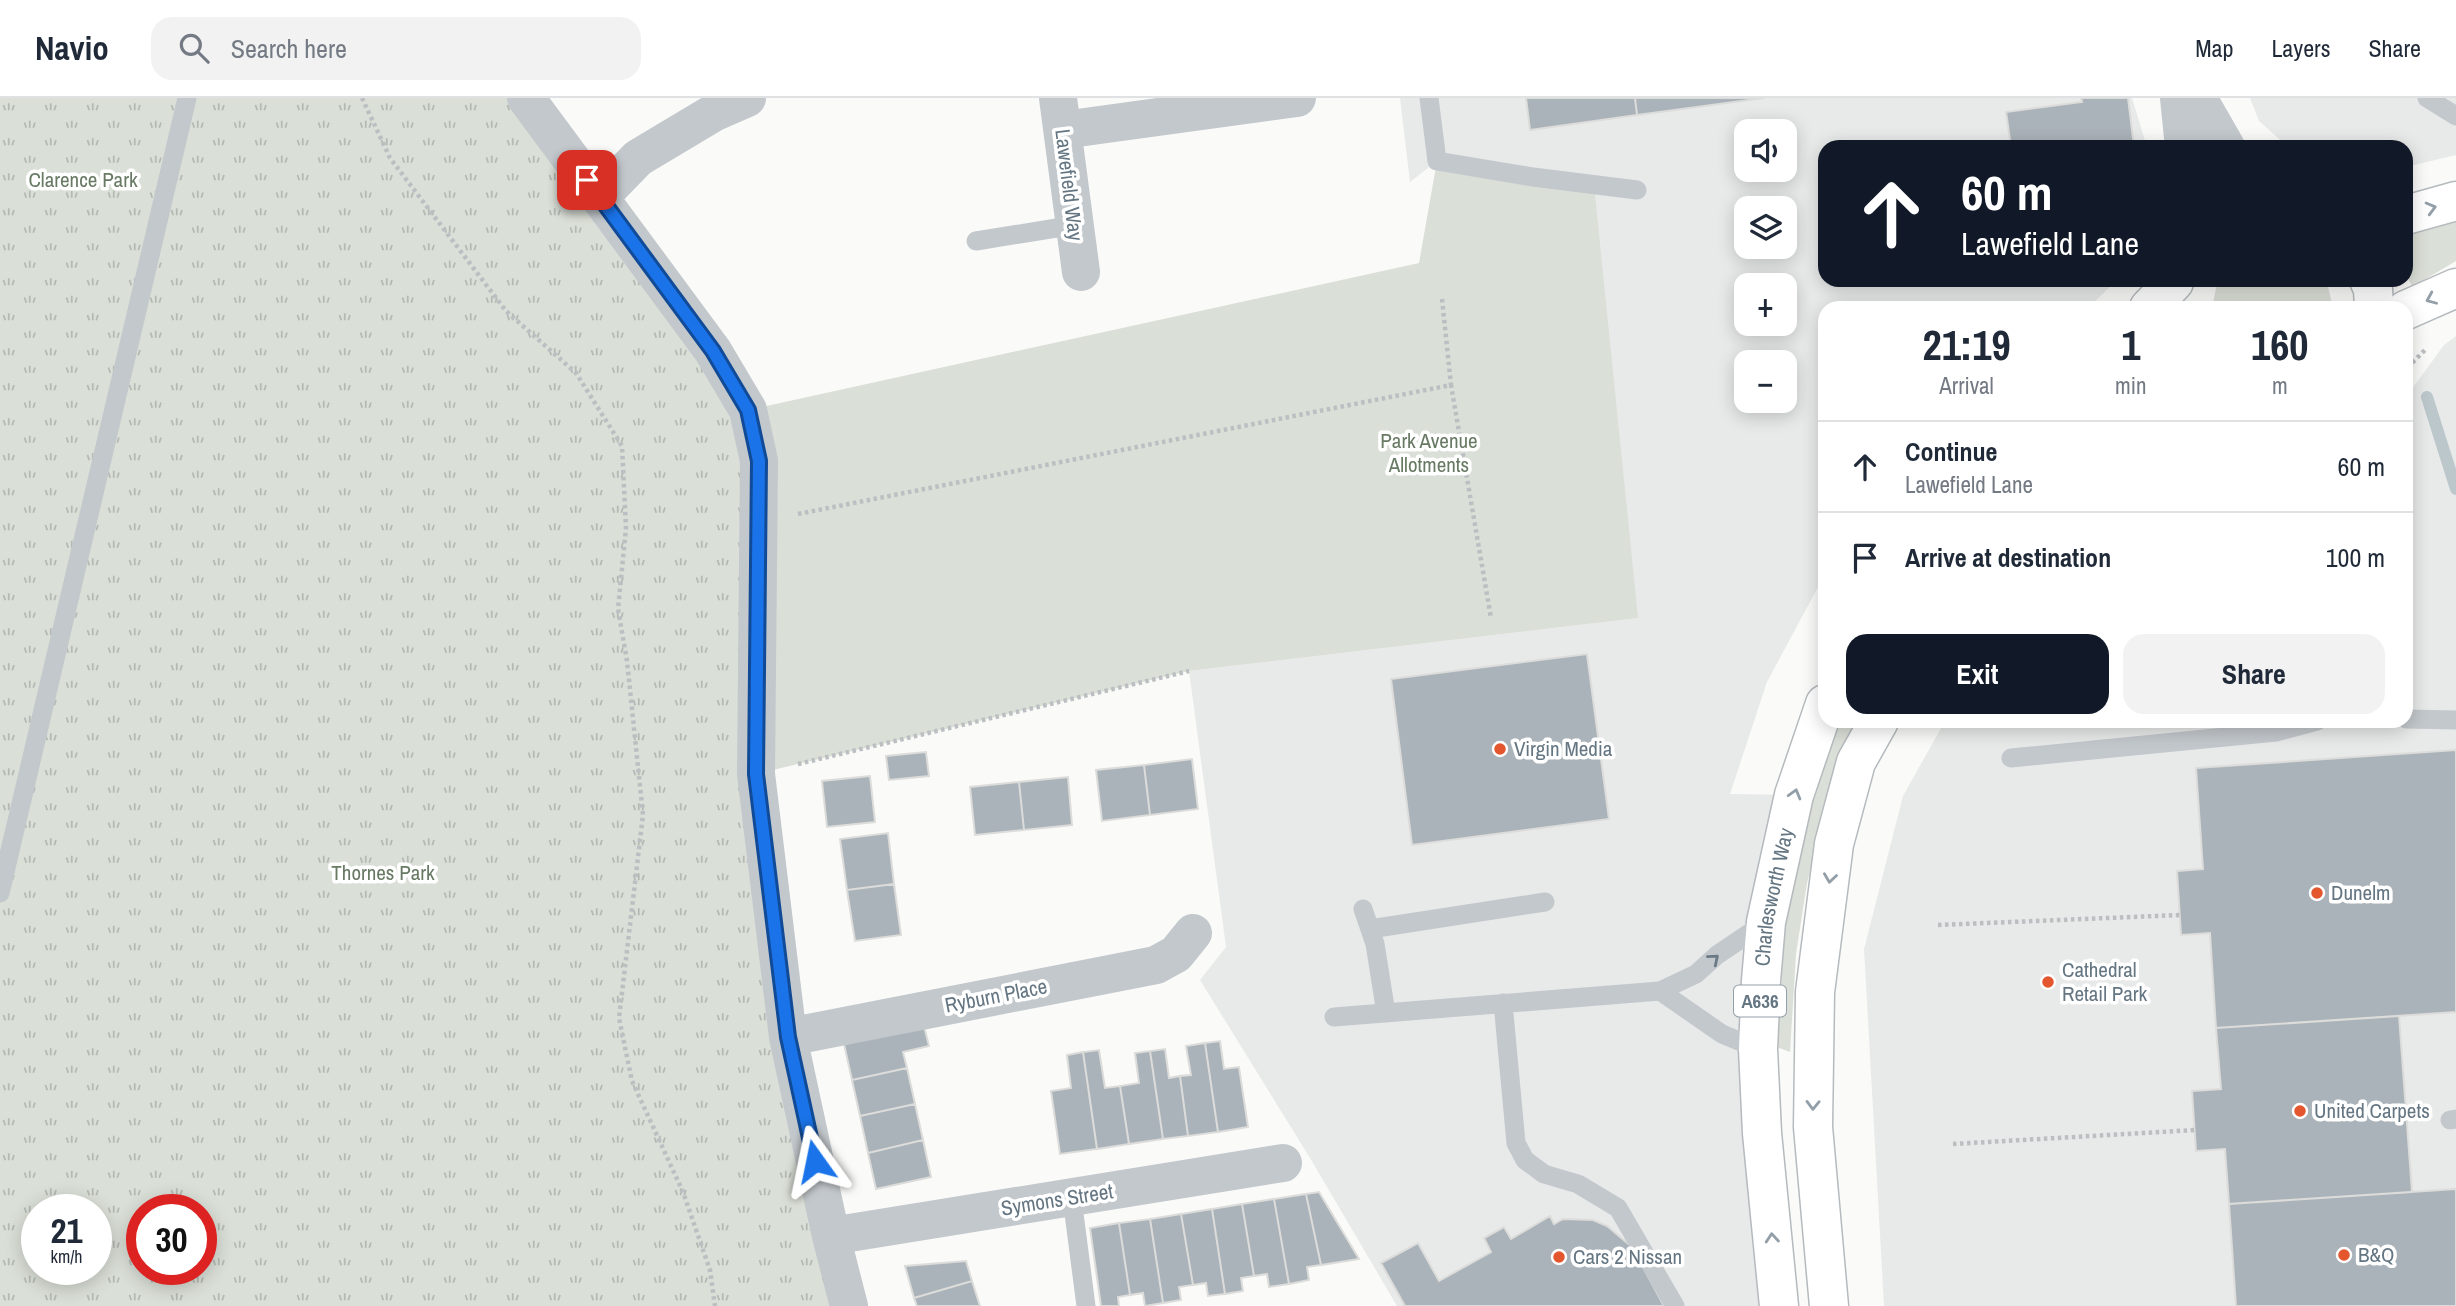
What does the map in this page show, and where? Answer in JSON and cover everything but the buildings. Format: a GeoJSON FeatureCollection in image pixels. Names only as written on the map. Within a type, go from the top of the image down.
{"type":"FeatureCollection","features":[{"type":"Feature","properties":{"kind":"main road"},"geometry":{"type":"LineString","coordinates":[[2413,213],[2456,201]]}},
{"type":"Feature","properties":{"kind":"main road"},"geometry":{"type":"LineString","coordinates":[[2413,307],[2456,288]]}},
{"type":"Feature","properties":{"kind":"main road","name":"Charlesworth Way"},"geometry":{"type":"LineString","coordinates":[[1779,1306],[1762,1133],[1758,1049],[1766,922],[1794,795],[1818,725]]}},
{"type":"Feature","properties":{"kind":"main road","name":"A636"},"geometry":{"type":"LineString","coordinates":[[1829,1306],[1813,1127],[1815,992],[1835,844],[1856,762],[1875,728]]}},
{"type":"Feature","properties":{"kind":"street"},"geometry":{"type":"LineString","coordinates":[[526,98],[713,351],[748,410],[759,461],[756,774],[788,1037],[849,1306]]}},
{"type":"Feature","properties":{"kind":"street"},"geometry":{"type":"LineString","coordinates":[[600,197],[638,158],[715,112],[747,98]]}},
{"type":"Feature","properties":{"kind":"street"},"geometry":{"type":"LineString","coordinates":[[1060,114],[1297,98]]}},
{"type":"Feature","properties":{"kind":"street"},"geometry":{"type":"LineString","coordinates":[[2179,98],[2183,140]]}},
{"type":"Feature","properties":{"kind":"street"},"geometry":{"type":"LineString","coordinates":[[2198,98],[2222,140]]}},
{"type":"Feature","properties":{"kind":"street","name":"Lawefield Way"},"geometry":{"type":"LineString","coordinates":[[1060,114],[1081,272]]}},
{"type":"Feature","properties":{"kind":"street","name":"Ryburn Place"},"geometry":{"type":"LineString","coordinates":[[788,1037],[1156,965],[1176,954],[1193,933]]}},
{"type":"Feature","properties":{"kind":"street","name":"Symons Street"},"geometry":{"type":"LineString","coordinates":[[831,1236],[1283,1163]]}},
{"type":"Feature","properties":{"kind":"lane"},"geometry":{"type":"LineString","coordinates":[[0,893],[187,98]]}},
{"type":"Feature","properties":{"kind":"lane"},"geometry":{"type":"LineString","coordinates":[[1429,98],[1437,161],[1637,190]]}},
{"type":"Feature","properties":{"kind":"lane"},"geometry":{"type":"LineString","coordinates":[[975,241],[1074,225]]}},
{"type":"Feature","properties":{"kind":"lane"},"geometry":{"type":"LineString","coordinates":[[2413,719],[2456,720]]}},
{"type":"Feature","properties":{"kind":"lane"},"geometry":{"type":"LineString","coordinates":[[2011,758],[2276,732],[2291,728]]}},
{"type":"Feature","properties":{"kind":"lane"},"geometry":{"type":"LineString","coordinates":[[1370,929],[1545,902]]}},
{"type":"Feature","properties":{"kind":"lane"},"geometry":{"type":"LineString","coordinates":[[1363,909],[1375,944],[1386,1013]]}},
{"type":"Feature","properties":{"kind":"lane"},"geometry":{"type":"LineString","coordinates":[[1334,1017],[1660,990],[1696,974],[1717,955],[1766,922]]}},
{"type":"Feature","properties":{"kind":"lane"},"geometry":{"type":"LineString","coordinates":[[1660,990],[1722,1034],[1758,1049]]}},
{"type":"Feature","properties":{"kind":"lane"},"geometry":{"type":"LineString","coordinates":[[1503,1003],[1516,1143],[1525,1160],[1544,1174],[1578,1184],[1618,1208],[1675,1306]]}},
{"type":"Feature","properties":{"kind":"lane"},"geometry":{"type":"LineString","coordinates":[[1072,1198],[1086,1306]]}},
{"type":"Feature","properties":{"kind":"path"},"geometry":{"type":"LineString","coordinates":[[362,98],[390,158],[506,311],[576,373],[622,446],[626,528],[618,609],[627,661],[643,815],[619,1018],[632,1081],[683,1192],[710,1270],[715,1306]]}},
{"type":"Feature","properties":{"kind":"path"},"geometry":{"type":"LineString","coordinates":[[1442,299],[1451,385],[1491,618]]}},
{"type":"Feature","properties":{"kind":"path"},"geometry":{"type":"LineString","coordinates":[[758,520],[1451,385]]}},
{"type":"Feature","properties":{"kind":"path"},"geometry":{"type":"LineString","coordinates":[[756,774],[1189,671]]}},
{"type":"Feature","properties":{"kind":"path"},"geometry":{"type":"LineString","coordinates":[[1938,925],[2180,915]]}},
{"type":"Feature","properties":{"kind":"path"},"geometry":{"type":"LineString","coordinates":[[1953,1144],[2195,1130]]}},
{"type":"Feature","properties":{"kind":"shaded area"},"geometry":{"type":"Polygon","coordinates":[[[1400,98],[2132,98],[2145,140],[1818,140],[1818,287],[2110,287],[2095,301],[1818,301],[1818,587],[1767,682],[1730,794],[1794,795],[1749,982],[1779,1306],[1397,1306],[1200,980],[1226,947],[1189,671],[1638,618],[1437,161],[1410,182],[1400,98]]]}},
{"type":"Feature","properties":{"kind":"shaded area"},"geometry":{"type":"Polygon","coordinates":[[[2250,98],[2456,98],[2456,155],[2413,165],[2413,140],[2280,140],[2259,121],[2250,98]]]}},
{"type":"Feature","properties":{"kind":"shaded area","name":"Cathedral Retail Park"},"geometry":{"type":"Polygon","coordinates":[[[2456,336],[2456,1306],[1884,1306],[1864,949],[1903,796],[1941,728],[2413,728],[2413,387],[2444,345],[2456,336]]]}},
{"type":"Feature","properties":{"kind":"green space","name":"Thornes Park"},"geometry":{"type":"Polygon","coordinates":[[[0,98],[526,98],[748,410],[756,774],[849,1306],[0,1306],[0,98]]]}},
{"type":"Feature","properties":{"kind":"green space","name":"Park Avenue Allotments"},"geometry":{"type":"Polygon","coordinates":[[[1437,161],[1594,185],[1638,618],[1189,671],[756,774],[748,410],[1419,263],[1437,161]]]}},
{"type":"Feature","properties":{"kind":"green space"},"geometry":{"type":"Polygon","coordinates":[[[2456,220],[2456,261],[2413,286],[2413,229],[2456,220]]]}},
{"type":"Feature","properties":{"kind":"green space"},"geometry":{"type":"Polygon","coordinates":[[[2328,287],[2331,301],[2213,301],[2216,288],[2328,287]]]}},
{"type":"Feature","properties":{"kind":"green space"},"geometry":{"type":"Polygon","coordinates":[[[1836,728],[1854,728],[1839,761],[1807,883],[1796,954],[1790,1052],[1777,1047],[1785,928],[1812,788],[1836,728]]]}},
{"type":"Feature","properties":{"kind":"waterway"},"geometry":{"type":"LineString","coordinates":[[2427,397],[2456,489]]}},
{"type":"Feature","properties":{"kind":"place","name":"Virgin Media"},"geometry":{"type":"Point","coordinates":[1500,749]}},
{"type":"Feature","properties":{"kind":"place","name":"Dunelm"},"geometry":{"type":"Point","coordinates":[2317,893]}},
{"type":"Feature","properties":{"kind":"place","name":"Cathedral Retail Park"},"geometry":{"type":"Point","coordinates":[2048,982]}},
{"type":"Feature","properties":{"kind":"place","name":"United Carpets"},"geometry":{"type":"Point","coordinates":[2300,1111]}},
{"type":"Feature","properties":{"kind":"place","name":"B&Q"},"geometry":{"type":"Point","coordinates":[2344,1255]}},
{"type":"Feature","properties":{"kind":"place","name":"Cars 2 Nissan"},"geometry":{"type":"Point","coordinates":[1559,1257]}},
{"type":"Feature","properties":{"kind":"route"},"geometry":{"type":"LineString","coordinates":[[587,180],[713,351],[748,410],[759,461],[756,774],[788,1037],[815,1161]]}},
{"type":"Feature","properties":{"kind":"park label","name":"Clarence Park"},"geometry":{"type":"Point","coordinates":[83,180]}}]}
